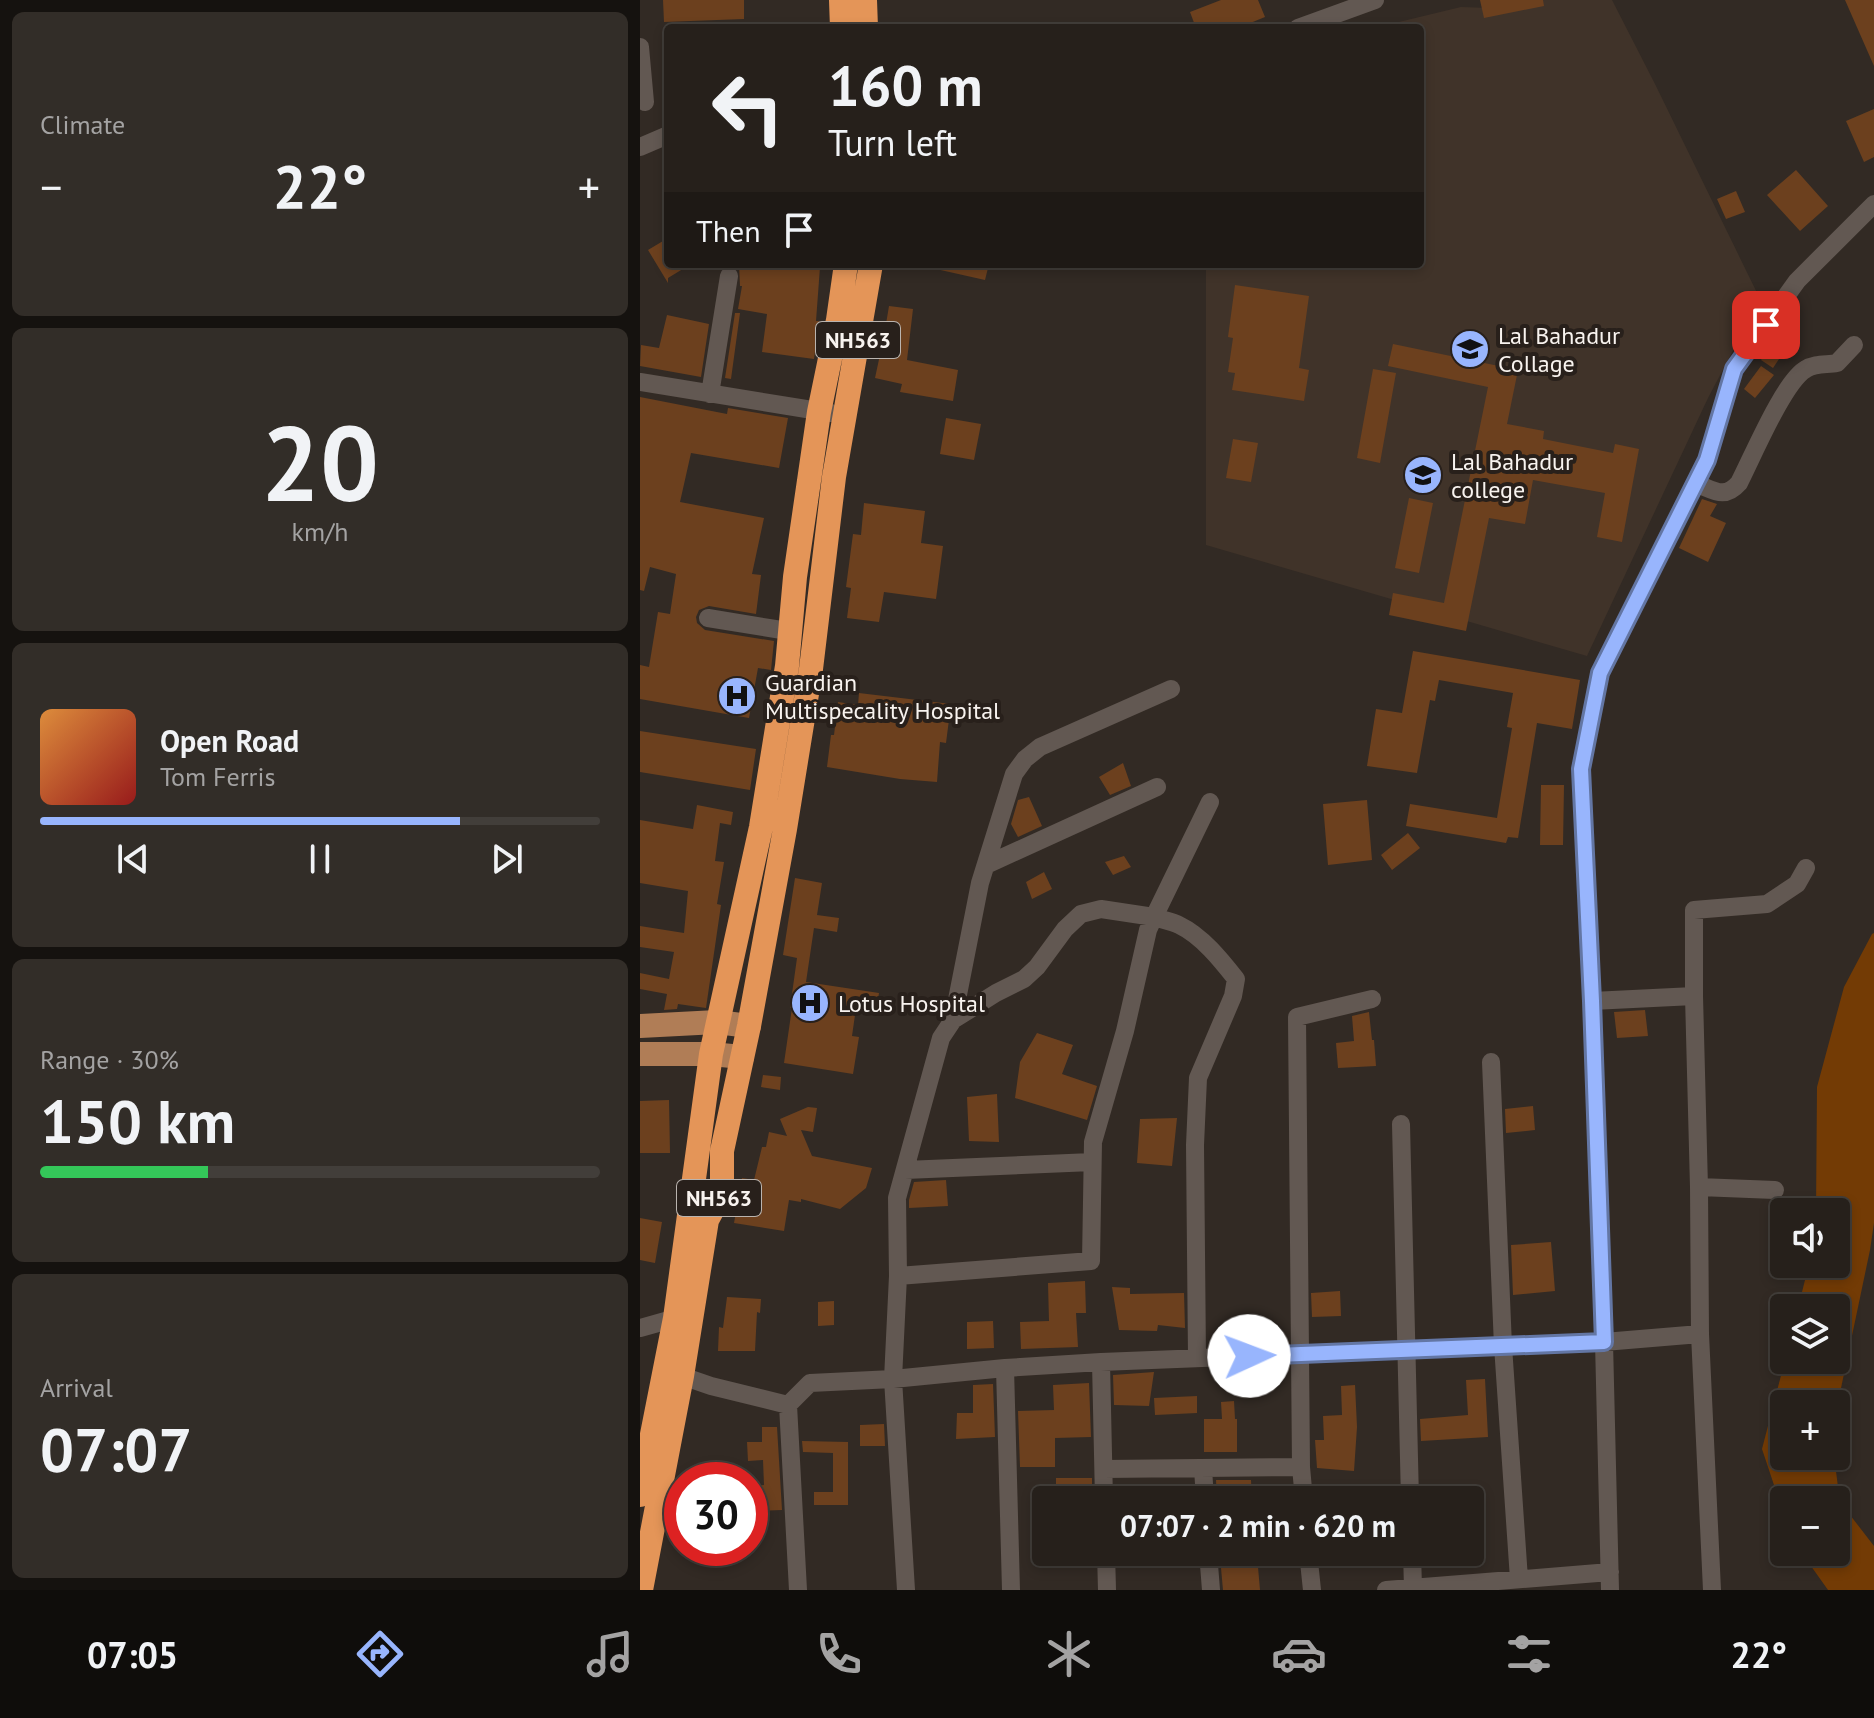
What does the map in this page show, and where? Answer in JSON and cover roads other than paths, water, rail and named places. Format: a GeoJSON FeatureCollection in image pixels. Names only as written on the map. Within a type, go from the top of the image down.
{"type":"FeatureCollection","features":[{"type":"Feature","properties":{"kind":"highway"},"geometry":{"type":"LineString","coordinates":[[841,0],[842,24]]}},
{"type":"Feature","properties":{"kind":"highway"},"geometry":{"type":"LineString","coordinates":[[865,0],[866,24]]}},
{"type":"Feature","properties":{"kind":"highway","name":"NH563"},"geometry":{"type":"LineString","coordinates":[[641,1590],[682,1376],[684,1316],[711,1054],[761,827],[787,666],[788,631],[819,412],[845,268]]}},
{"type":"Feature","properties":{"kind":"highway","name":"NH563"},"geometry":{"type":"LineString","coordinates":[[640,1495],[707,1220],[722,1192],[722,1151],[778,871],[811,669],[834,477],[870,268]]}},
{"type":"Feature","properties":{"kind":"main road"},"geometry":{"type":"LineString","coordinates":[[640,1026],[717,1022],[749,1026]]}},
{"type":"Feature","properties":{"kind":"main road"},"geometry":{"type":"LineString","coordinates":[[640,1054],[742,1057]]}},
{"type":"Feature","properties":{"kind":"street"},"geometry":{"type":"LineString","coordinates":[[1309,24],[1375,0]]}},
{"type":"Feature","properties":{"kind":"street"},"geometry":{"type":"LineString","coordinates":[[640,47],[645,102]]}},
{"type":"Feature","properties":{"kind":"street"},"geometry":{"type":"LineString","coordinates":[[640,147],[664,137]]}},
{"type":"Feature","properties":{"kind":"street"},"geometry":{"type":"LineString","coordinates":[[1386,1590],[1519,1579],[1610,1581],[1592,1001],[1581,769],[1594,701],[1600,673],[1707,460],[1734,369],[1797,281],[1874,204]]}},
{"type":"Feature","properties":{"kind":"street"},"geometry":{"type":"LineString","coordinates":[[710,394],[729,276]]}},
{"type":"Feature","properties":{"kind":"street"},"geometry":{"type":"LineString","coordinates":[[1695,483],[1722,493],[1733,490],[1795,379],[1811,366],[1837,363],[1854,345]]}},
{"type":"Feature","properties":{"kind":"street"},"geometry":{"type":"LineString","coordinates":[[640,382],[844,416]]}},
{"type":"Feature","properties":{"kind":"street"},"geometry":{"type":"LineString","coordinates":[[708,618],[788,631]]}},
{"type":"Feature","properties":{"kind":"street"},"geometry":{"type":"LineString","coordinates":[[906,1590],[893,1379],[898,1276],[897,1198],[941,1038],[953,1020],[980,883],[1014,774],[1025,759],[1040,747],[1171,689]]}},
{"type":"Feature","properties":{"kind":"street"},"geometry":{"type":"LineString","coordinates":[[986,865],[1157,787]]}},
{"type":"Feature","properties":{"kind":"street"},"geometry":{"type":"LineString","coordinates":[[898,1276],[1091,1261],[1093,1142],[1125,1031],[1148,930],[1210,802]]}},
{"type":"Feature","properties":{"kind":"street"},"geometry":{"type":"LineString","coordinates":[[1712,1590],[1700,1334],[1694,910],[1767,904],[1797,884],[1806,868]]}},
{"type":"Feature","properties":{"kind":"street"},"geometry":{"type":"LineString","coordinates":[[953,1020],[1024,979],[1081,914],[1101,909],[1154,917],[1180,925],[1225,964],[1236,979],[1233,996],[1198,1078],[1195,1145],[1197,1358]]}},
{"type":"Feature","properties":{"kind":"street"},"geometry":{"type":"LineString","coordinates":[[1592,1001],[1694,996]]}},
{"type":"Feature","properties":{"kind":"street"},"geometry":{"type":"LineString","coordinates":[[1303,1486],[1297,1017],[1372,999]]}},
{"type":"Feature","properties":{"kind":"street"},"geometry":{"type":"LineString","coordinates":[[1491,1062],[1503,1346],[1519,1579]]}},
{"type":"Feature","properties":{"kind":"street"},"geometry":{"type":"LineString","coordinates":[[1401,1124],[1410,1486]]}},
{"type":"Feature","properties":{"kind":"street"},"geometry":{"type":"LineString","coordinates":[[905,1170],[1092,1162]]}},
{"type":"Feature","properties":{"kind":"street"},"geometry":{"type":"LineString","coordinates":[[1699,1187],[1775,1190]]}},
{"type":"Feature","properties":{"kind":"street"},"geometry":{"type":"LineString","coordinates":[[640,1328],[684,1316]]}},
{"type":"Feature","properties":{"kind":"street"},"geometry":{"type":"LineString","coordinates":[[798,1590],[788,1405],[810,1383],[1101,1362],[1604,1342],[1700,1334]]}},
{"type":"Feature","properties":{"kind":"street"},"geometry":{"type":"LineString","coordinates":[[1101,1362],[1104,1486]]}},
{"type":"Feature","properties":{"kind":"street"},"geometry":{"type":"LineString","coordinates":[[1005,1368],[1011,1590]]}},
{"type":"Feature","properties":{"kind":"street"},"geometry":{"type":"LineString","coordinates":[[682,1376],[788,1405]]}},
{"type":"Feature","properties":{"kind":"street"},"geometry":{"type":"LineString","coordinates":[[1104,1469],[1301,1467]]}},
{"type":"Feature","properties":{"kind":"street"},"geometry":{"type":"LineString","coordinates":[[1203,1468],[1204,1486]]}},
{"type":"Feature","properties":{"kind":"street"},"geometry":{"type":"LineString","coordinates":[[1106,1566],[1107,1590]]}},
{"type":"Feature","properties":{"kind":"street"},"geometry":{"type":"LineString","coordinates":[[1209,1566],[1211,1590]]}},
{"type":"Feature","properties":{"kind":"street"},"geometry":{"type":"LineString","coordinates":[[1309,1566],[1312,1590]]}},
{"type":"Feature","properties":{"kind":"street"},"geometry":{"type":"LineString","coordinates":[[1412,1566],[1413,1588]]}},
{"type":"Feature","properties":{"kind":"place","name":"Lal Bahadur Collage"},"geometry":{"type":"Point","coordinates":[1470,349]}},
{"type":"Feature","properties":{"kind":"place","name":"Lal Bahadur college"},"geometry":{"type":"Point","coordinates":[1423,475]}},
{"type":"Feature","properties":{"kind":"place","name":"Guardian Multispecality Hospital"},"geometry":{"type":"Point","coordinates":[737,696]}},
{"type":"Feature","properties":{"kind":"place","name":"Lotus Hospital"},"geometry":{"type":"Point","coordinates":[810,1003]}}]}
